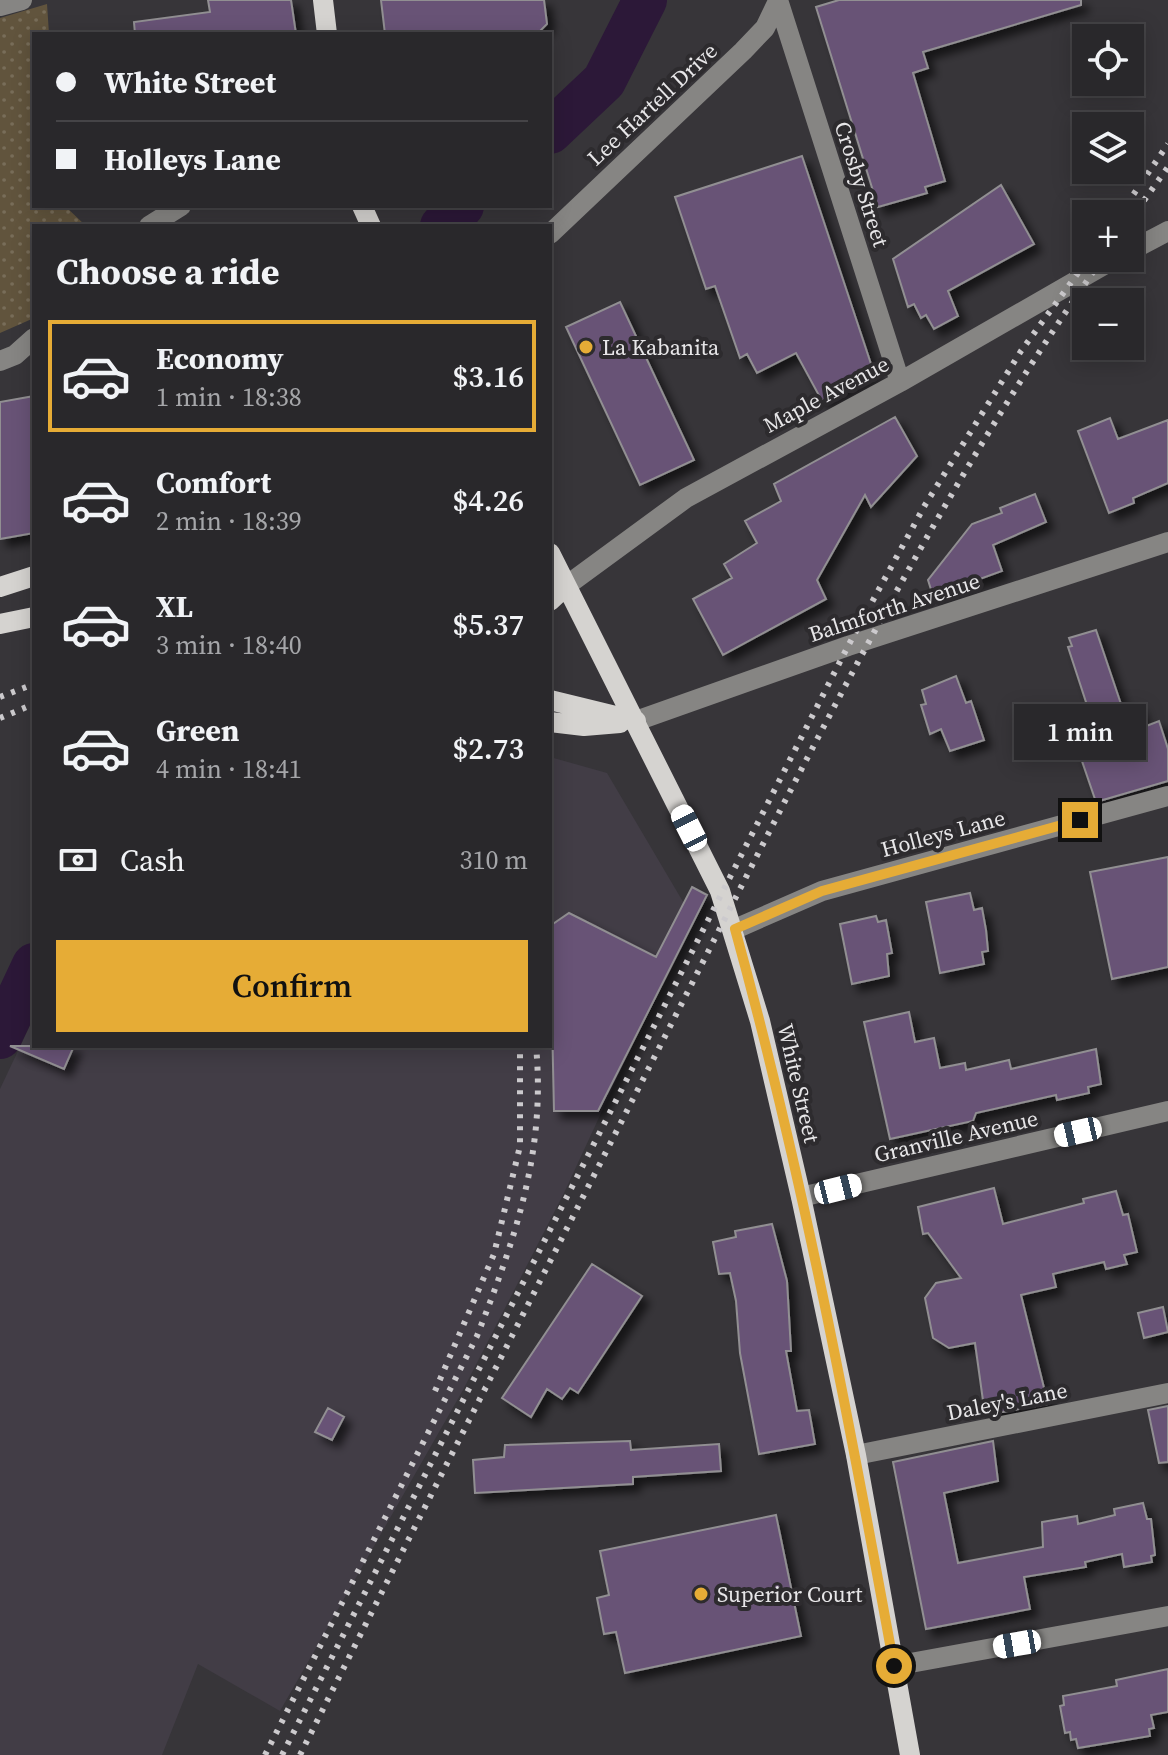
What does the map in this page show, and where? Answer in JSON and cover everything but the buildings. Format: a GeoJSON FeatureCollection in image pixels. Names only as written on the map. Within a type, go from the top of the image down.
{"type":"FeatureCollection","features":[{"type":"Feature","properties":{"kind":"main road"},"geometry":{"type":"LineString","coordinates":[[323,0],[327,32]]}},
{"type":"Feature","properties":{"kind":"main road","name":"White Street"},"geometry":{"type":"LineString","coordinates":[[552,557],[720,891],[735,929],[801,1197],[856,1455],[910,1755]]}},
{"type":"Feature","properties":{"kind":"main road"},"geometry":{"type":"LineString","coordinates":[[0,587],[32,577]]}},
{"type":"Feature","properties":{"kind":"main road"},"geometry":{"type":"LineString","coordinates":[[552,599],[566,586]]}},
{"type":"Feature","properties":{"kind":"main road"},"geometry":{"type":"LineString","coordinates":[[0,624],[32,617]]}},
{"type":"Feature","properties":{"kind":"main road"},"geometry":{"type":"LineString","coordinates":[[552,700],[636,721]]}},
{"type":"Feature","properties":{"kind":"main road"},"geometry":{"type":"LineString","coordinates":[[552,722],[584,726],[636,721]]}},
{"type":"Feature","properties":{"kind":"street"},"geometry":{"type":"LineString","coordinates":[[0,6],[22,0]]}},
{"type":"Feature","properties":{"kind":"street","name":"Lee Hartell Drive"},"geometry":{"type":"LineString","coordinates":[[552,232],[743,51],[765,28],[778,1]]}},
{"type":"Feature","properties":{"kind":"street","name":"Crosby Street"},"geometry":{"type":"LineString","coordinates":[[778,1],[900,382]]}},
{"type":"Feature","properties":{"kind":"street"},"geometry":{"type":"LineString","coordinates":[[152,224],[178,208]]}},
{"type":"Feature","properties":{"kind":"street"},"geometry":{"type":"LineString","coordinates":[[1144,244],[1168,231]]}},
{"type":"Feature","properties":{"kind":"street","name":"Maple Avenue"},"geometry":{"type":"LineString","coordinates":[[566,586],[686,498],[900,382],[1092,272]]}},
{"type":"Feature","properties":{"kind":"street"},"geometry":{"type":"LineString","coordinates":[[0,361],[15,355],[32,340]]}},
{"type":"Feature","properties":{"kind":"street","name":"Balmforth Avenue"},"geometry":{"type":"LineString","coordinates":[[636,721],[848,646],[1168,542]]}},
{"type":"Feature","properties":{"kind":"street","name":"Holleys Lane"},"geometry":{"type":"LineString","coordinates":[[735,929],[822,891],[1168,796]]}},
{"type":"Feature","properties":{"kind":"street","name":"Granville Avenue"},"geometry":{"type":"LineString","coordinates":[[801,1197],[1168,1111]]}},
{"type":"Feature","properties":{"kind":"street","name":"Daley's Lane"},"geometry":{"type":"LineString","coordinates":[[856,1455],[1168,1393]]}},
{"type":"Feature","properties":{"kind":"street"},"geometry":{"type":"LineString","coordinates":[[894,1666],[1168,1616]]}},
{"type":"Feature","properties":{"kind":"shaded area"},"geometry":{"type":"Polygon","coordinates":[[[47,4],[49,32],[32,32],[32,208],[67,208],[84,224],[32,224],[32,319],[0,333],[0,18],[47,4]]]}},
{"type":"Feature","properties":{"kind":"shaded area"},"geometry":{"type":"Polygon","coordinates":[[[552,758],[607,773],[692,917],[564,1193],[463,1390],[280,1711],[198,1664],[162,1755],[0,1755],[0,1089],[32,1021],[32,1048],[552,1048],[552,758]]]}},
{"type":"Feature","properties":{"kind":"waterway"},"geometry":{"type":"LineString","coordinates":[[552,130],[604,81],[645,0]]}},
{"type":"Feature","properties":{"kind":"waterway"},"geometry":{"type":"LineString","coordinates":[[444,224],[460,208]]}},
{"type":"Feature","properties":{"kind":"waterway"},"geometry":{"type":"LineString","coordinates":[[0,1037],[32,969]]}},
{"type":"Feature","properties":{"kind":"railway"},"geometry":{"type":"LineString","coordinates":[[1130,200],[1168,144]]}},
{"type":"Feature","properties":{"kind":"railway"},"geometry":{"type":"LineString","coordinates":[[1144,200],[1168,167]]}},
{"type":"Feature","properties":{"kind":"railway"},"geometry":{"type":"LineString","coordinates":[[282,1755],[848,646],[925,505],[1021,351],[1079,272]]}},
{"type":"Feature","properties":{"kind":"railway"},"geometry":{"type":"LineString","coordinates":[[300,1755],[829,716],[932,528],[1043,346],[1093,272]]}},
{"type":"Feature","properties":{"kind":"railway"},"geometry":{"type":"LineString","coordinates":[[0,697],[32,685]]}},
{"type":"Feature","properties":{"kind":"railway"},"geometry":{"type":"LineString","coordinates":[[0,718],[32,705]]}},
{"type":"Feature","properties":{"kind":"railway"},"geometry":{"type":"LineString","coordinates":[[435,1391],[494,1254],[520,1146],[520,1048]]}},
{"type":"Feature","properties":{"kind":"railway"},"geometry":{"type":"LineString","coordinates":[[265,1755],[477,1336],[491,1300],[515,1230],[532,1159],[538,1085],[536,1048]]}},
{"type":"Feature","properties":{"kind":"place","name":"La Kabanita"},"geometry":{"type":"Point","coordinates":[586,347]}},
{"type":"Feature","properties":{"kind":"place","name":"Superior Court"},"geometry":{"type":"Point","coordinates":[701,1594]}},
{"type":"Feature","properties":{"kind":"route"},"geometry":{"type":"LineString","coordinates":[[894,1666],[856,1455],[807,1226],[760,1021],[735,929],[822,891],[1080,820]]}}]}
